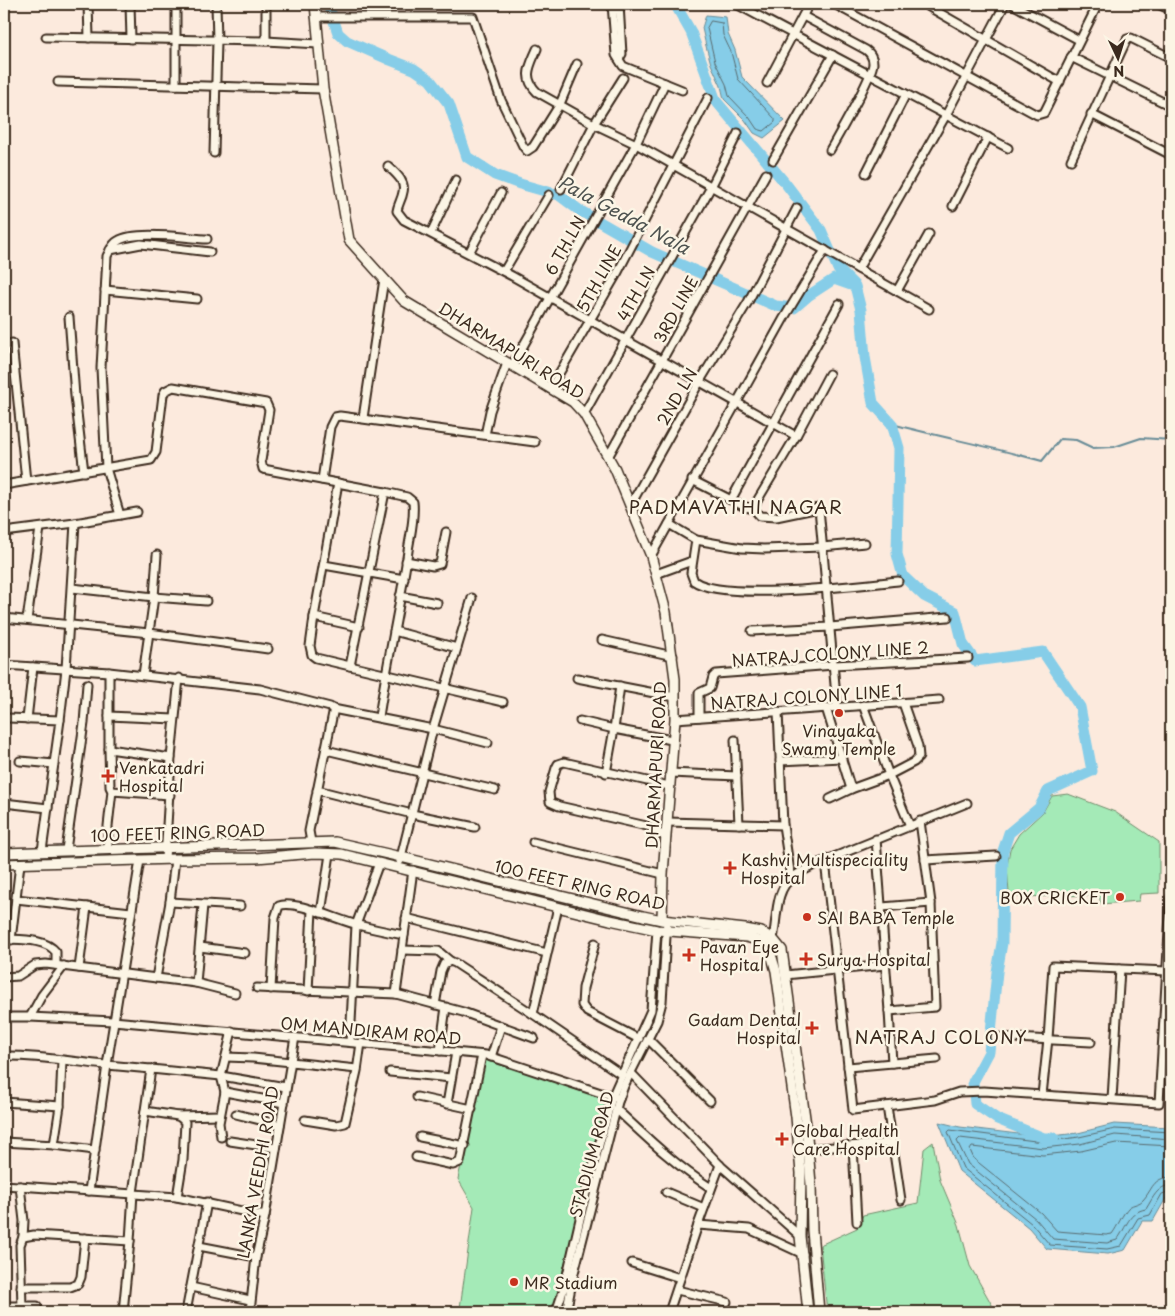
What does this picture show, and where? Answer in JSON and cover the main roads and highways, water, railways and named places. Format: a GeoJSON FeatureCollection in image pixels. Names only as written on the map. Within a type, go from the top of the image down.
{"type":"FeatureCollection","features":[{"type":"Feature","properties":{"kind":"main road","name":"DHARMAPURI ROAD"},"geometry":{"type":"LineString","coordinates":[[315,4],[323,89],[349,240],[404,301],[573,402],[584,414],[608,457],[651,556],[666,612],[676,679],[662,920],[657,930]]}},
{"type":"Feature","properties":{"kind":"main road","name":"100 FEET RING ROAD"},"geometry":{"type":"LineString","coordinates":[[4,853],[336,842],[402,856],[662,920],[760,932],[773,939],[782,950],[806,1124],[804,1149]]}},
{"type":"Feature","properties":{"kind":"main road","name":"100 FEET RING ROAD"},"geometry":{"type":"LineString","coordinates":[[4,864],[342,854],[657,930],[746,937],[764,942],[770,951],[776,971],[796,1111],[804,1149]]}},
{"type":"Feature","properties":{"kind":"main road"},"geometry":{"type":"LineString","coordinates":[[804,1149],[801,1173],[800,1236],[808,1312]]}},
{"type":"Feature","properties":{"kind":"main road"},"geometry":{"type":"LineString","coordinates":[[804,1149],[819,1312]]}},
{"type":"Feature","properties":{"kind":"water"},"geometry":{"type":"Polygon","coordinates":[[[706,15],[726,17],[728,34],[735,50],[742,77],[785,121],[764,138],[754,133],[745,120],[724,99],[721,86],[711,64],[702,28],[706,15]]]}},
{"type":"Feature","properties":{"kind":"water"},"geometry":{"type":"Polygon","coordinates":[[[939,1122],[960,1127],[1043,1137],[1078,1133],[1114,1124],[1170,1127],[1171,1195],[1166,1198],[1153,1221],[1142,1221],[1125,1250],[1108,1254],[1047,1249],[1029,1228],[959,1171],[939,1122]]]}},
{"type":"Feature","properties":{"kind":"waterway","name":"Pala Gedda Nala"},"geometry":{"type":"LineString","coordinates":[[328,4],[338,33],[347,41],[414,69],[430,80],[449,104],[467,157],[495,175],[559,195],[579,210],[652,252],[776,306],[794,308],[834,279],[851,285]]}},
{"type":"Feature","properties":{"kind":"waterway"},"geometry":{"type":"LineString","coordinates":[[675,4],[691,32],[716,101],[786,184],[821,230],[838,269],[855,286],[861,310],[865,357],[873,403],[892,424],[899,448],[897,554],[903,576],[924,596],[955,612],[963,644],[975,661],[1043,652],[1080,707],[1092,771],[1048,791],[1039,808],[1009,833],[1003,851],[1002,943],[997,972],[989,1052],[973,1082],[975,1104],[997,1119],[1044,1138],[1054,1138]]}},
{"type":"Feature","properties":{"kind":"waterway"},"geometry":{"type":"LineString","coordinates":[[892,424],[1042,461],[1060,439],[1076,440],[1093,448],[1114,447],[1141,438],[1171,440]]}},
{"type":"Feature","properties":{"kind":"place","name":"Vinayaka Swamy Temple"},"geometry":{"type":"Point","coordinates":[839,713]}},
{"type":"Feature","properties":{"kind":"place","name":"Venkatadri Hospital"},"geometry":{"type":"Point","coordinates":[108,776]}},
{"type":"Feature","properties":{"kind":"place","name":"Kashvi Multispeciality Hospital"},"geometry":{"type":"Point","coordinates":[730,868]}},
{"type":"Feature","properties":{"kind":"place","name":"BOX CRICKET"},"geometry":{"type":"Point","coordinates":[1120,897]}},
{"type":"Feature","properties":{"kind":"place","name":"SAI BABA Temple"},"geometry":{"type":"Point","coordinates":[807,917]}},
{"type":"Feature","properties":{"kind":"place","name":"Pavan Eye Hospital"},"geometry":{"type":"Point","coordinates":[689,955]}},
{"type":"Feature","properties":{"kind":"place","name":"Surya Hospital"},"geometry":{"type":"Point","coordinates":[806,959]}},
{"type":"Feature","properties":{"kind":"place","name":"Gadam Dental Hospital"},"geometry":{"type":"Point","coordinates":[812,1028]}},
{"type":"Feature","properties":{"kind":"place","name":"Global Health Care Hospital"},"geometry":{"type":"Point","coordinates":[782,1139]}},
{"type":"Feature","properties":{"kind":"place","name":"MR Stadium"},"geometry":{"type":"Point","coordinates":[514,1282]}},
{"type":"Feature","properties":{"kind":"district","name":"PADMAVATHI NAGAR"},"geometry":{"type":"Point","coordinates":[736,506]}},
{"type":"Feature","properties":{"kind":"district","name":"NATRAJ COLONY"},"geometry":{"type":"Point","coordinates":[941,1036]}}]}
